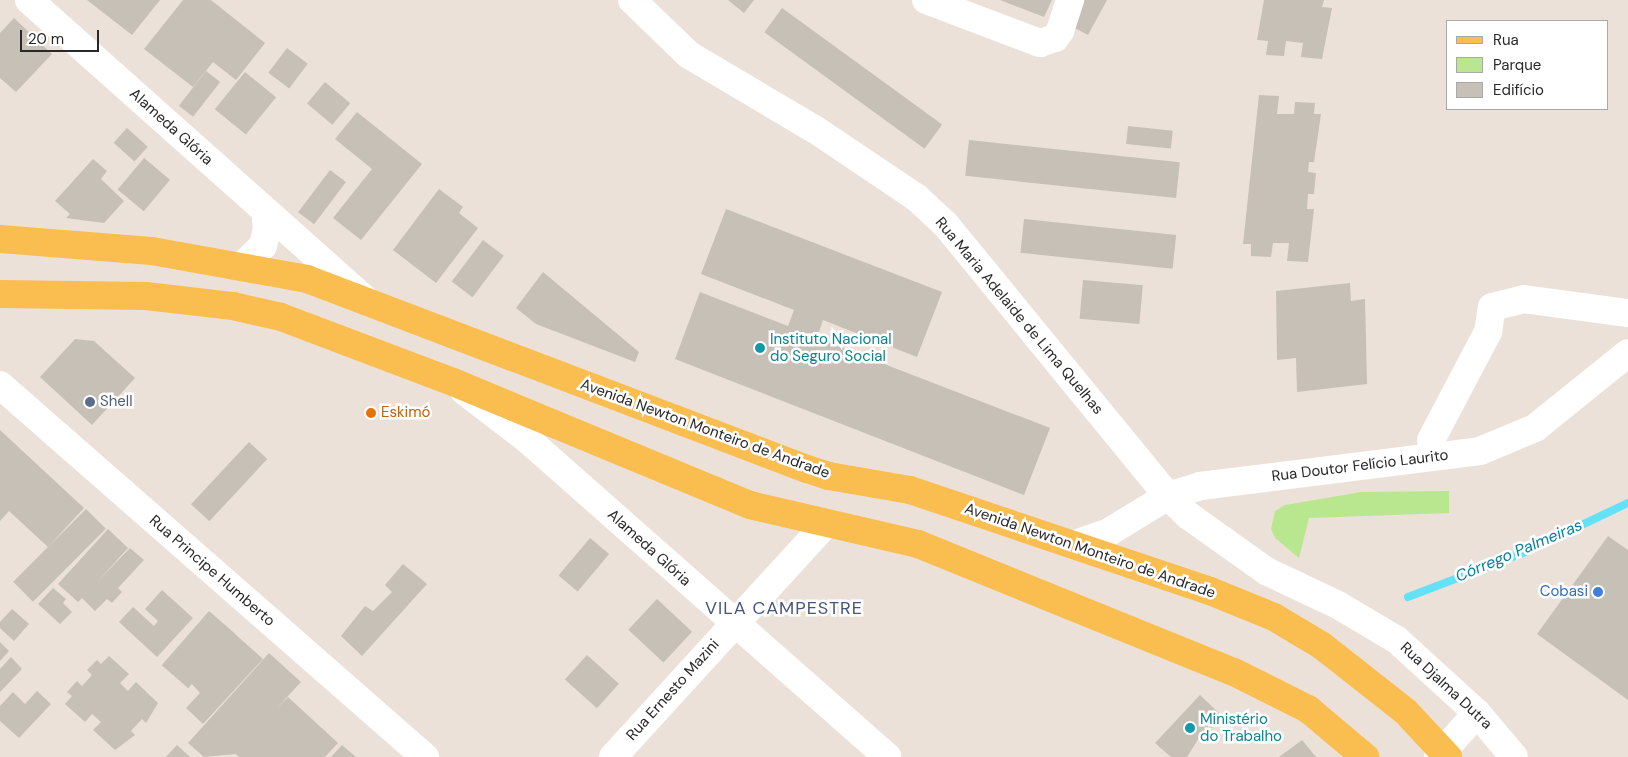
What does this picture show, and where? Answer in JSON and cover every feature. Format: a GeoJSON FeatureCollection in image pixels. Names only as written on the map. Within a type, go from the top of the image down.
{"type":"FeatureCollection","features":[{"type":"Feature","properties":{"kind":"main road","name":"Avenida Newton Monteiro de Andrade"},"geometry":{"type":"LineString","coordinates":[[0,239],[152,251],[242,266],[307,280],[367,300],[802,467],[829,476],[910,490],[1075,544],[1226,597],[1300,631],[1383,692],[1443,755]]}},
{"type":"Feature","properties":{"kind":"main road"},"geometry":{"type":"LineString","coordinates":[[0,294],[146,296],[233,306],[281,317],[453,382],[750,504],[918,544],[1261,683],[1327,722],[1365,757]]}},
{"type":"Feature","properties":{"kind":"street","name":"Alameda Glória"},"geometry":{"type":"LineString","coordinates":[[29,0],[367,300]]}},
{"type":"Feature","properties":{"kind":"street","name":"Rua Maria Adelaide de Lima Quelhas"},"geometry":{"type":"LineString","coordinates":[[632,0],[689,55],[824,135],[917,198],[946,226],[1168,496],[1238,554]]}},
{"type":"Feature","properties":{"kind":"street"},"geometry":{"type":"LineString","coordinates":[[926,0],[1040,43],[1048,42],[1060,31],[1070,0]]}},
{"type":"Feature","properties":{"kind":"street"},"geometry":{"type":"LineString","coordinates":[[242,266],[263,246],[267,229],[265,211]]}},
{"type":"Feature","properties":{"kind":"street"},"geometry":{"type":"LineString","coordinates":[[1431,440],[1488,332],[1492,307],[1524,299],[1628,313]]}},
{"type":"Feature","properties":{"kind":"street","name":"Rua Doutor Felício Laurito"},"geometry":{"type":"LineString","coordinates":[[1075,544],[1110,532],[1168,496],[1222,482],[1480,451],[1535,428],[1628,353]]}},
{"type":"Feature","properties":{"kind":"street","name":"Alameda Glória"},"geometry":{"type":"LineString","coordinates":[[453,382],[528,440],[887,757]]}},
{"type":"Feature","properties":{"kind":"street","name":"Rua Principe Humberto"},"geometry":{"type":"LineString","coordinates":[[0,384],[425,757]]}},
{"type":"Feature","properties":{"kind":"street","name":"Rua Ernesto Mazini"},"geometry":{"type":"LineString","coordinates":[[613,757],[733,623],[827,523]]}},
{"type":"Feature","properties":{"kind":"street","name":"Rua Djalma Dutra"},"geometry":{"type":"LineString","coordinates":[[1238,554],[1346,609],[1397,640],[1477,714],[1514,757]]}},
{"type":"Feature","properties":{"kind":"street"},"geometry":{"type":"LineString","coordinates":[[1443,755],[1477,714]]}},
{"type":"Feature","properties":{"kind":"green space"},"geometry":{"type":"Polygon","coordinates":[[[1449,491],[1449,513],[1309,518],[1299,558],[1275,538],[1271,529],[1275,511],[1285,505],[1361,492],[1449,491]]]}},
{"type":"Feature","properties":{"kind":"building"},"geometry":{"type":"Polygon","coordinates":[[[87,0],[160,0],[132,35],[87,0]]]}},
{"type":"Feature","properties":{"kind":"building"},"geometry":{"type":"Polygon","coordinates":[[[183,0],[211,0],[265,43],[236,80],[213,62],[193,87],[144,49],[183,0]]]}},
{"type":"Feature","properties":{"kind":"building"},"geometry":{"type":"Polygon","coordinates":[[[728,0],[754,0],[744,13],[728,0]]]}},
{"type":"Feature","properties":{"kind":"building"},"geometry":{"type":"Polygon","coordinates":[[[1000,0],[1052,0],[1044,17],[1000,0]]]}},
{"type":"Feature","properties":{"kind":"building"},"geometry":{"type":"Polygon","coordinates":[[[1080,0],[1107,0],[1088,35],[1067,24],[1080,0]]]}},
{"type":"Feature","properties":{"kind":"building"},"geometry":{"type":"Polygon","coordinates":[[[1264,0],[1324,0],[1322,7],[1332,8],[1322,59],[1301,57],[1303,43],[1286,41],[1284,56],[1266,55],[1268,41],[1257,40],[1264,0]]]}},
{"type":"Feature","properties":{"kind":"building"},"geometry":{"type":"Polygon","coordinates":[[[782,8],[942,124],[925,149],[764,32],[782,8]]]}},
{"type":"Feature","properties":{"kind":"building"},"geometry":{"type":"Polygon","coordinates":[[[14,18],[52,54],[16,92],[0,78],[0,33],[14,18]]]}},
{"type":"Feature","properties":{"kind":"building"},"geometry":{"type":"Polygon","coordinates":[[[287,48],[308,64],[289,88],[268,73],[287,48]]]}},
{"type":"Feature","properties":{"kind":"building"},"geometry":{"type":"Polygon","coordinates":[[[206,71],[220,82],[193,117],[179,106],[206,71]]]}},
{"type":"Feature","properties":{"kind":"building"},"geometry":{"type":"Polygon","coordinates":[[[245,72],[276,97],[246,134],[215,109],[245,72]]]}},
{"type":"Feature","properties":{"kind":"building"},"geometry":{"type":"Polygon","coordinates":[[[325,82],[350,103],[332,125],[307,103],[325,82]]]}},
{"type":"Feature","properties":{"kind":"building"},"geometry":{"type":"Polygon","coordinates":[[[1259,95],[1279,96],[1277,114],[1294,114],[1295,102],[1315,103],[1314,114],[1321,114],[1314,162],[1309,162],[1308,172],[1316,173],[1314,194],[1308,194],[1307,209],[1314,209],[1308,262],[1287,261],[1289,243],[1273,243],[1271,257],[1251,256],[1251,244],[1243,244],[1259,95]]]}},
{"type":"Feature","properties":{"kind":"building"},"geometry":{"type":"Polygon","coordinates":[[[357,112],[422,164],[361,240],[333,218],[372,169],[335,139],[357,112]]]}},
{"type":"Feature","properties":{"kind":"building"},"geometry":{"type":"Polygon","coordinates":[[[1128,126],[1173,131],[1171,149],[1126,144],[1128,126]]]}},
{"type":"Feature","properties":{"kind":"building"},"geometry":{"type":"Polygon","coordinates":[[[127,128],[148,147],[134,162],[114,143],[127,128]]]}},
{"type":"Feature","properties":{"kind":"building"},"geometry":{"type":"Polygon","coordinates":[[[969,140],[1180,162],[1176,198],[965,176],[969,140]]]}},
{"type":"Feature","properties":{"kind":"building"},"geometry":{"type":"Polygon","coordinates":[[[144,158],[170,180],[144,211],[118,189],[144,158]]]}},
{"type":"Feature","properties":{"kind":"building"},"geometry":{"type":"Polygon","coordinates":[[[93,159],[107,171],[101,179],[124,201],[104,223],[66,218],[70,214],[55,201],[93,159]]]}},
{"type":"Feature","properties":{"kind":"building"},"geometry":{"type":"Polygon","coordinates":[[[330,170],[346,182],[314,224],[298,212],[330,170]]]}},
{"type":"Feature","properties":{"kind":"building"},"geometry":{"type":"Polygon","coordinates":[[[439,189],[463,207],[459,213],[478,228],[436,283],[393,250],[439,189]]]}},
{"type":"Feature","properties":{"kind":"building","name":"Instituto Nacional do Seguro Social"},"geometry":{"type":"Polygon","coordinates":[[[726,209],[942,292],[917,357],[823,320],[817,338],[1050,428],[1024,495],[675,359],[700,292],[788,326],[794,310],[701,274],[726,209]]]}},
{"type":"Feature","properties":{"kind":"building"},"geometry":{"type":"Polygon","coordinates":[[[1024,219],[1176,235],[1173,269],[1020,253],[1024,219]]]}},
{"type":"Feature","properties":{"kind":"building"},"geometry":{"type":"Polygon","coordinates":[[[483,240],[504,256],[472,297],[452,282],[483,240]]]}},
{"type":"Feature","properties":{"kind":"building"},"geometry":{"type":"Polygon","coordinates":[[[543,272],[639,352],[635,362],[536,324],[516,308],[543,272]]]}},
{"type":"Feature","properties":{"kind":"building"},"geometry":{"type":"Polygon","coordinates":[[[1083,280],[1143,285],[1139,324],[1080,319],[1083,280]]]}},
{"type":"Feature","properties":{"kind":"building"},"geometry":{"type":"Polygon","coordinates":[[[1350,283],[1351,301],[1365,299],[1367,384],[1297,392],[1296,358],[1277,360],[1276,291],[1350,283]]]}},
{"type":"Feature","properties":{"kind":"building","name":"Shell"},"geometry":{"type":"Polygon","coordinates":[[[75,339],[94,341],[135,378],[92,425],[40,377],[75,339]]]}},
{"type":"Feature","properties":{"kind":"building"},"geometry":{"type":"Polygon","coordinates":[[[0,430],[84,508],[48,547],[9,511],[0,521],[0,430]]]}},
{"type":"Feature","properties":{"kind":"building"},"geometry":{"type":"Polygon","coordinates":[[[249,442],[267,459],[209,521],[191,504],[249,442]]]}},
{"type":"Feature","properties":{"kind":"building"},"geometry":{"type":"Polygon","coordinates":[[[86,509],[106,529],[33,602],[13,582],[86,509]]]}},
{"type":"Feature","properties":{"kind":"building"},"geometry":{"type":"Polygon","coordinates":[[[108,529],[128,548],[98,581],[130,548],[144,560],[118,588],[122,592],[112,603],[107,599],[95,611],[82,598],[78,602],[58,584],[108,529]]]}},
{"type":"Feature","properties":{"kind":"building","name":"Cobasi"},"geometry":{"type":"Polygon","coordinates":[[[1608,536],[1628,550],[1628,700],[1537,634],[1608,536]]]}},
{"type":"Feature","properties":{"kind":"building"},"geometry":{"type":"Polygon","coordinates":[[[590,538],[609,554],[578,592],[559,576],[590,538]]]}},
{"type":"Feature","properties":{"kind":"building"},"geometry":{"type":"Polygon","coordinates":[[[403,564],[427,584],[362,656],[341,636],[365,606],[373,611],[392,592],[385,585],[403,564]]]}},
{"type":"Feature","properties":{"kind":"building"},"geometry":{"type":"Polygon","coordinates":[[[53,588],[66,599],[63,603],[72,612],[60,624],[38,604],[53,588]]]}},
{"type":"Feature","properties":{"kind":"building"},"geometry":{"type":"Polygon","coordinates":[[[162,590],[193,618],[157,657],[119,622],[133,607],[154,626],[158,621],[145,609],[162,590]]]}},
{"type":"Feature","properties":{"kind":"building"},"geometry":{"type":"Polygon","coordinates":[[[657,599],[692,632],[663,662],[628,630],[657,599]]]}},
{"type":"Feature","properties":{"kind":"building"},"geometry":{"type":"Polygon","coordinates":[[[12,609],[29,624],[14,641],[0,628],[0,622],[12,609]]]}},
{"type":"Feature","properties":{"kind":"building"},"geometry":{"type":"Polygon","coordinates":[[[209,611],[235,634],[188,688],[162,665],[209,611]]]}},
{"type":"Feature","properties":{"kind":"building"},"geometry":{"type":"Polygon","coordinates":[[[235,634],[263,659],[203,724],[186,708],[200,693],[191,683],[235,634]]]}},
{"type":"Feature","properties":{"kind":"building"},"geometry":{"type":"Polygon","coordinates":[[[0,642],[9,651],[0,661],[0,642]]]}},
{"type":"Feature","properties":{"kind":"building"},"geometry":{"type":"Polygon","coordinates":[[[269,653],[301,682],[277,708],[288,697],[338,743],[325,757],[239,757],[236,754],[204,757],[188,743],[269,653]]]}},
{"type":"Feature","properties":{"kind":"building"},"geometry":{"type":"Polygon","coordinates":[[[587,655],[619,684],[597,708],[565,680],[587,655]]]}},
{"type":"Feature","properties":{"kind":"building"},"geometry":{"type":"Polygon","coordinates":[[[109,656],[129,674],[120,683],[128,691],[136,682],[158,703],[146,723],[142,719],[131,731],[135,735],[115,750],[93,730],[101,722],[92,714],[85,722],[65,704],[72,696],[67,692],[77,681],[82,686],[92,675],[87,670],[97,660],[101,664],[109,656]]]}},
{"type":"Feature","properties":{"kind":"building"},"geometry":{"type":"Polygon","coordinates":[[[11,657],[22,669],[0,692],[0,669],[11,657]]]}},
{"type":"Feature","properties":{"kind":"building"},"geometry":{"type":"Polygon","coordinates":[[[37,691],[51,704],[19,738],[0,721],[0,706],[13,692],[25,704],[37,691]]]}},
{"type":"Feature","properties":{"kind":"building","name":"Ministério do Trabalho"},"geometry":{"type":"Polygon","coordinates":[[[1200,695],[1224,718],[1199,738],[1187,757],[1171,757],[1155,743],[1200,695]]]}},
{"type":"Feature","properties":{"kind":"building"},"geometry":{"type":"Polygon","coordinates":[[[1302,740],[1316,757],[1279,757],[1302,740]]]}},
{"type":"Feature","properties":{"kind":"building"},"geometry":{"type":"Polygon","coordinates":[[[177,745],[190,757],[166,757],[177,745]]]}},
{"type":"Feature","properties":{"kind":"building"},"geometry":{"type":"Polygon","coordinates":[[[342,745],[356,757],[331,757],[342,745]]]}},
{"type":"Feature","properties":{"kind":"waterway","name":"Córrego Palmeiras"},"geometry":{"type":"LineString","coordinates":[[1408,597],[1523,553],[1628,503]]}},
{"type":"Feature","properties":{"kind":"place","name":"Instituto Nacional do Seguro Social"},"geometry":{"type":"Point","coordinates":[760,348]}},
{"type":"Feature","properties":{"kind":"place","name":"Shell"},"geometry":{"type":"Point","coordinates":[90,402]}},
{"type":"Feature","properties":{"kind":"place","name":"Eskimó"},"geometry":{"type":"Point","coordinates":[371,413]}},
{"type":"Feature","properties":{"kind":"place","name":"Cobasi"},"geometry":{"type":"Point","coordinates":[1598,592]}},
{"type":"Feature","properties":{"kind":"place","name":"Ministério do Trabalho"},"geometry":{"type":"Point","coordinates":[1190,728]}},
{"type":"Feature","properties":{"kind":"district","name":"VILA CAMPESTRE"},"geometry":{"type":"Point","coordinates":[784,608]}}]}
